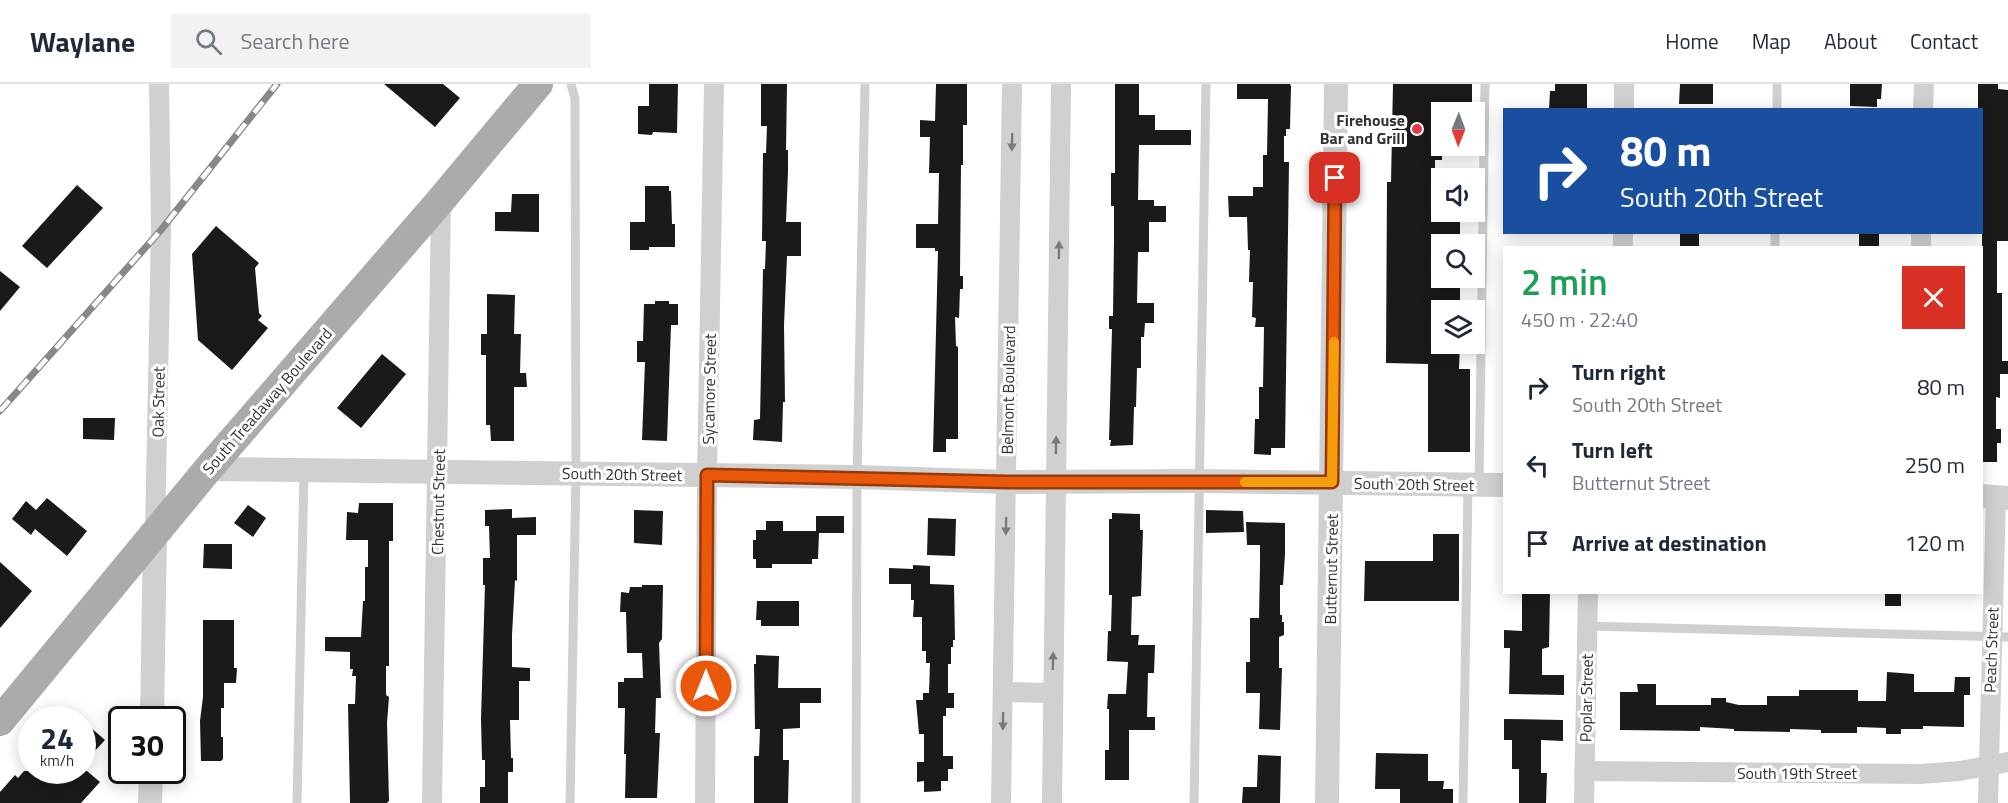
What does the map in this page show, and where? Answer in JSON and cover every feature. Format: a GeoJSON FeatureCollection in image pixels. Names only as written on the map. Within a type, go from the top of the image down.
{"type":"FeatureCollection","features":[{"type":"Feature","properties":{"kind":"main road","name":"South Treadaway Boulevard"},"geometry":{"type":"LineString","coordinates":[[0,721],[208,469],[441,200],[538,84]]}},
{"type":"Feature","properties":{"kind":"street","name":"Oak Street"},"geometry":{"type":"LineString","coordinates":[[152,706],[161,230],[159,84]]}},
{"type":"Feature","properties":{"kind":"street","name":"Sycamore Street"},"geometry":{"type":"LineString","coordinates":[[705,803],[707,475],[714,84]]}},
{"type":"Feature","properties":{"kind":"street","name":"Belmont Boulevard"},"geometry":{"type":"LineString","coordinates":[[1001,803],[1012,84]]}},
{"type":"Feature","properties":{"kind":"street"},"geometry":{"type":"LineString","coordinates":[[1052,803],[1062,84]]}},
{"type":"Feature","properties":{"kind":"street","name":"Butternut Street"},"geometry":{"type":"LineString","coordinates":[[1327,803],[1336,84]]}},
{"type":"Feature","properties":{"kind":"street"},"geometry":{"type":"LineString","coordinates":[[1624,84],[1624,108]]}},
{"type":"Feature","properties":{"kind":"street"},"geometry":{"type":"LineString","coordinates":[[1923,108],[1924,84]]}},
{"type":"Feature","properties":{"kind":"street","name":"Chestnut Street"},"geometry":{"type":"LineString","coordinates":[[432,803],[441,200]]}},
{"type":"Feature","properties":{"kind":"street","name":"South 20th Street"},"geometry":{"type":"LineString","coordinates":[[208,469],[857,477],[1007,482],[1200,481],[1503,485]]}},
{"type":"Feature","properties":{"kind":"street","name":"Peach Street"},"geometry":{"type":"LineString","coordinates":[[1988,803],[1988,765],[2000,637],[1995,497]]}},
{"type":"Feature","properties":{"kind":"street","name":"Poplar Street"},"geometry":{"type":"LineString","coordinates":[[1584,803],[1588,594]]}},
{"type":"Feature","properties":{"kind":"street"},"geometry":{"type":"LineString","coordinates":[[1003,692],[1053,693]]}},
{"type":"Feature","properties":{"kind":"street","name":"South 19th Street"},"geometry":{"type":"LineString","coordinates":[[1584,771],[1920,774],[1960,771],[2008,762]]}},
{"type":"Feature","properties":{"kind":"street"},"geometry":{"type":"LineString","coordinates":[[150,803],[151,784]]}},
{"type":"Feature","properties":{"kind":"lane"},"geometry":{"type":"LineString","coordinates":[[570,803],[576,473],[575,99],[571,84]]}},
{"type":"Feature","properties":{"kind":"lane"},"geometry":{"type":"LineString","coordinates":[[856,803],[857,477],[865,84]]}},
{"type":"Feature","properties":{"kind":"lane"},"geometry":{"type":"LineString","coordinates":[[1194,803],[1206,84]]}},
{"type":"Feature","properties":{"kind":"lane"},"geometry":{"type":"LineString","coordinates":[[1463,803],[1485,84]]}},
{"type":"Feature","properties":{"kind":"lane"},"geometry":{"type":"LineString","coordinates":[[1777,84],[1777,108]]}},
{"type":"Feature","properties":{"kind":"lane"},"geometry":{"type":"LineString","coordinates":[[297,803],[304,469]]}},
{"type":"Feature","properties":{"kind":"lane"},"geometry":{"type":"LineString","coordinates":[[1588,626],[2000,637]]}},
{"type":"Feature","properties":{"kind":"building"},"geometry":{"type":"Polygon","coordinates":[[[384,84],[443,84],[460,98],[435,127],[384,84]]]}},
{"type":"Feature","properties":{"kind":"building"},"geometry":{"type":"Polygon","coordinates":[[[649,84],[678,84],[677,133],[638,134],[638,106],[649,106],[649,84]]]}},
{"type":"Feature","properties":{"kind":"building"},"geometry":{"type":"Polygon","coordinates":[[[761,84],[787,84],[786,222],[801,222],[801,256],[787,256],[784,325],[785,402],[783,402],[782,442],[753,440],[754,420],[760,419],[763,269],[765,269],[766,241],[762,241],[763,153],[766,153],[767,126],[761,126],[761,84]]]}},
{"type":"Feature","properties":{"kind":"building"},"geometry":{"type":"Polygon","coordinates":[[[936,84],[967,84],[967,125],[963,125],[963,165],[961,165],[960,276],[963,276],[963,289],[960,289],[959,318],[955,317],[956,346],[958,347],[958,439],[946,439],[946,452],[933,452],[938,251],[935,251],[935,248],[916,248],[916,224],[938,224],[939,173],[929,173],[930,137],[920,137],[920,120],[935,121],[936,84]]]}},
{"type":"Feature","properties":{"kind":"building"},"geometry":{"type":"Polygon","coordinates":[[[1115,84],[1139,84],[1139,115],[1155,115],[1155,130],[1191,130],[1191,145],[1139,145],[1138,200],[1154,200],[1154,206],[1166,206],[1166,222],[1149,222],[1149,252],[1138,252],[1137,303],[1154,303],[1154,323],[1145,323],[1144,337],[1141,337],[1141,368],[1137,368],[1133,445],[1110,446],[1112,329],[1109,329],[1109,316],[1113,316],[1114,206],[1111,206],[1111,173],[1115,173],[1115,84]]]}},
{"type":"Feature","properties":{"kind":"building"},"geometry":{"type":"Polygon","coordinates":[[[1237,84],[1290,84],[1291,86],[1290,129],[1286,129],[1286,136],[1284,136],[1284,162],[1289,162],[1285,448],[1271,448],[1271,455],[1254,454],[1255,419],[1259,419],[1259,387],[1263,387],[1264,327],[1255,327],[1256,318],[1252,317],[1253,282],[1249,282],[1250,250],[1248,250],[1247,217],[1229,217],[1228,196],[1253,196],[1253,187],[1263,187],[1263,155],[1267,155],[1268,99],[1237,99],[1237,84]]]}},
{"type":"Feature","properties":{"kind":"building"},"geometry":{"type":"Polygon","coordinates":[[[1393,84],[1472,84],[1472,102],[1431,102],[1431,156],[1442,156],[1442,160],[1435,160],[1435,168],[1431,168],[1431,222],[1460,222],[1460,234],[1431,234],[1431,288],[1460,288],[1460,300],[1431,300],[1431,354],[1460,354],[1459,369],[1470,369],[1470,452],[1428,452],[1428,364],[1386,363],[1387,182],[1391,182],[1393,84]]]}},
{"type":"Feature","properties":{"kind":"building"},"geometry":{"type":"Polygon","coordinates":[[[1555,84],[1587,84],[1587,108],[1549,108],[1550,91],[1555,91],[1555,84]]]}},
{"type":"Feature","properties":{"kind":"building"},"geometry":{"type":"Polygon","coordinates":[[[1680,84],[1713,84],[1713,104],[1679,104],[1680,84]]]}},
{"type":"Feature","properties":{"kind":"building"},"geometry":{"type":"Polygon","coordinates":[[[1850,84],[1882,84],[1881,99],[1877,99],[1877,107],[1850,106],[1850,84]]]}},
{"type":"Feature","properties":{"kind":"building"},"geometry":{"type":"Polygon","coordinates":[[[1978,84],[1998,84],[1998,89],[2008,90],[2008,241],[1997,241],[1997,293],[2002,293],[2002,361],[2008,361],[2008,374],[2000,374],[2000,398],[1996,397],[1996,429],[2001,429],[2001,443],[1997,443],[1997,462],[1983,462],[1983,108],[1978,108],[1978,84]]]}},
{"type":"Feature","properties":{"kind":"building"},"geometry":{"type":"Polygon","coordinates":[[[77,185],[103,208],[47,268],[22,246],[77,185]]]}},
{"type":"Feature","properties":{"kind":"building"},"geometry":{"type":"Polygon","coordinates":[[[645,186],[669,186],[672,224],[675,224],[675,247],[630,250],[630,222],[645,222],[645,186]]]}},
{"type":"Feature","properties":{"kind":"building"},"geometry":{"type":"Polygon","coordinates":[[[512,194],[539,194],[539,232],[495,231],[495,212],[511,212],[512,194]]]}},
{"type":"Feature","properties":{"kind":"building"},"geometry":{"type":"Polygon","coordinates":[[[216,226],[259,263],[255,268],[259,313],[262,316],[258,320],[268,328],[232,370],[198,340],[192,254],[216,226]]]}},
{"type":"Feature","properties":{"kind":"building"},"geometry":{"type":"Polygon","coordinates":[[[1680,234],[1699,234],[1699,246],[1680,246],[1680,234]]]}},
{"type":"Feature","properties":{"kind":"building"},"geometry":{"type":"Polygon","coordinates":[[[1859,234],[1879,234],[1879,246],[1859,246],[1859,234]]]}},
{"type":"Feature","properties":{"kind":"building"},"geometry":{"type":"Polygon","coordinates":[[[0,271],[20,287],[0,311],[0,271]]]}},
{"type":"Feature","properties":{"kind":"building"},"geometry":{"type":"Polygon","coordinates":[[[487,294],[515,295],[514,334],[521,334],[520,373],[526,373],[527,387],[514,387],[514,441],[491,441],[490,425],[486,425],[486,355],[481,355],[481,334],[487,334],[487,294]]]}},
{"type":"Feature","properties":{"kind":"building"},"geometry":{"type":"Polygon","coordinates":[[[655,301],[669,301],[669,304],[678,304],[678,325],[671,325],[667,441],[642,440],[645,362],[637,362],[637,341],[643,341],[644,304],[655,304],[655,301]]]}},
{"type":"Feature","properties":{"kind":"building"},"geometry":{"type":"Polygon","coordinates":[[[382,354],[406,374],[361,428],[337,408],[382,354]]]}},
{"type":"Feature","properties":{"kind":"building"},"geometry":{"type":"Polygon","coordinates":[[[83,418],[115,418],[114,440],[83,439],[83,418]]]}},
{"type":"Feature","properties":{"kind":"building"},"geometry":{"type":"Polygon","coordinates":[[[47,498],[87,531],[67,556],[35,529],[31,535],[12,519],[26,501],[36,510],[47,498]]]}},
{"type":"Feature","properties":{"kind":"building"},"geometry":{"type":"Polygon","coordinates":[[[359,503],[393,503],[393,541],[389,541],[389,666],[386,666],[386,695],[389,697],[387,723],[389,801],[387,803],[350,803],[348,704],[355,704],[356,676],[352,676],[353,669],[350,669],[350,652],[325,651],[325,637],[361,637],[363,601],[365,601],[365,567],[368,567],[368,540],[346,540],[347,512],[358,513],[359,503]]]}},
{"type":"Feature","properties":{"kind":"building"},"geometry":{"type":"Polygon","coordinates":[[[248,505],[266,518],[253,537],[234,523],[248,505]]]}},
{"type":"Feature","properties":{"kind":"building"},"geometry":{"type":"Polygon","coordinates":[[[512,509],[512,518],[536,517],[536,535],[517,535],[517,581],[515,580],[512,635],[512,667],[530,668],[530,681],[519,681],[519,720],[510,720],[513,772],[508,772],[508,803],[480,803],[480,787],[485,787],[481,719],[485,585],[483,585],[483,558],[490,558],[489,526],[485,526],[485,510],[512,509]]]}},
{"type":"Feature","properties":{"kind":"building"},"geometry":{"type":"Polygon","coordinates":[[[634,510],[663,511],[662,545],[634,543],[634,510]]]}},
{"type":"Feature","properties":{"kind":"building"},"geometry":{"type":"Polygon","coordinates":[[[1206,510],[1243,511],[1244,532],[1206,533],[1206,510]]]}},
{"type":"Feature","properties":{"kind":"building"},"geometry":{"type":"Polygon","coordinates":[[[1112,513],[1140,514],[1140,530],[1143,530],[1141,596],[1132,597],[1131,635],[1139,635],[1138,645],[1155,645],[1154,673],[1148,673],[1147,717],[1155,717],[1155,730],[1129,730],[1129,780],[1105,780],[1105,750],[1109,750],[1108,694],[1126,694],[1128,662],[1107,661],[1108,631],[1111,631],[1109,519],[1112,519],[1112,513]]]}},
{"type":"Feature","properties":{"kind":"building"},"geometry":{"type":"Polygon","coordinates":[[[816,516],[844,516],[844,533],[819,533],[818,559],[812,559],[812,564],[772,564],[772,568],[756,568],[756,559],[753,559],[753,540],[756,540],[756,530],[766,530],[766,521],[783,521],[783,531],[816,531],[816,516]]]}},
{"type":"Feature","properties":{"kind":"building"},"geometry":{"type":"Polygon","coordinates":[[[928,518],[956,519],[955,556],[927,555],[928,518]]]}},
{"type":"Feature","properties":{"kind":"building"},"geometry":{"type":"Polygon","coordinates":[[[1246,522],[1285,523],[1283,585],[1280,585],[1280,615],[1284,622],[1284,635],[1279,637],[1279,668],[1282,668],[1280,730],[1259,729],[1260,693],[1246,693],[1246,662],[1250,662],[1250,618],[1259,618],[1260,545],[1247,545],[1246,522]]]}},
{"type":"Feature","properties":{"kind":"building"},"geometry":{"type":"Polygon","coordinates":[[[1433,534],[1459,534],[1459,601],[1364,601],[1365,561],[1433,561],[1433,534]]]}},
{"type":"Feature","properties":{"kind":"building"},"geometry":{"type":"Polygon","coordinates":[[[204,544],[232,544],[232,569],[203,568],[204,544]]]}},
{"type":"Feature","properties":{"kind":"building"},"geometry":{"type":"Polygon","coordinates":[[[0,562],[32,591],[0,628],[0,562]]]}},
{"type":"Feature","properties":{"kind":"building"},"geometry":{"type":"Polygon","coordinates":[[[913,565],[930,566],[930,584],[954,585],[955,640],[951,647],[951,664],[948,664],[948,693],[954,693],[954,708],[946,708],[946,716],[943,716],[943,756],[953,756],[953,769],[948,769],[948,781],[941,781],[941,791],[924,792],[924,781],[917,782],[917,762],[924,762],[924,734],[919,734],[916,700],[923,700],[923,693],[929,693],[930,663],[926,663],[926,651],[922,651],[922,617],[913,617],[914,600],[911,600],[911,584],[889,584],[889,568],[913,569],[913,565]]]}},
{"type":"Feature","properties":{"kind":"building"},"geometry":{"type":"Polygon","coordinates":[[[642,585],[663,585],[662,639],[659,643],[661,698],[656,698],[655,733],[660,733],[657,798],[625,798],[625,708],[618,708],[618,682],[624,682],[624,678],[643,678],[642,653],[627,653],[626,612],[620,612],[621,592],[629,593],[630,587],[642,587],[642,585]]]}},
{"type":"Feature","properties":{"kind":"building"},"geometry":{"type":"Polygon","coordinates":[[[1522,594],[1550,594],[1549,647],[1542,649],[1542,675],[1564,675],[1564,695],[1509,694],[1510,648],[1504,648],[1504,630],[1522,631],[1522,594]]]}},
{"type":"Feature","properties":{"kind":"building"},"geometry":{"type":"Polygon","coordinates":[[[1885,594],[1901,594],[1901,606],[1885,606],[1885,594]]]}},
{"type":"Feature","properties":{"kind":"building"},"geometry":{"type":"Polygon","coordinates":[[[757,601],[799,601],[799,626],[761,626],[761,620],[756,620],[757,601]]]}},
{"type":"Feature","properties":{"kind":"building"},"geometry":{"type":"Polygon","coordinates":[[[203,620],[234,620],[236,683],[224,683],[224,708],[221,708],[223,759],[221,761],[201,761],[203,620]]]}},
{"type":"Feature","properties":{"kind":"building"},"geometry":{"type":"Polygon","coordinates":[[[756,655],[779,656],[778,688],[821,688],[821,703],[800,703],[800,728],[783,729],[783,760],[789,760],[788,803],[754,803],[754,756],[759,756],[760,729],[755,729],[754,664],[756,664],[756,655]]]}},
{"type":"Feature","properties":{"kind":"building"},"geometry":{"type":"Polygon","coordinates":[[[1887,672],[1914,674],[1914,692],[1954,692],[1955,677],[1970,677],[1970,695],[1964,695],[1964,727],[1923,726],[1923,729],[1901,729],[1901,734],[1886,734],[1886,728],[1857,727],[1857,733],[1821,733],[1821,730],[1790,729],[1790,732],[1734,731],[1734,729],[1700,727],[1700,731],[1620,730],[1620,692],[1638,692],[1637,684],[1656,684],[1656,705],[1711,705],[1711,698],[1726,698],[1726,702],[1739,705],[1767,705],[1767,696],[1799,696],[1799,690],[1858,690],[1858,701],[1886,701],[1887,672]]]}},
{"type":"Feature","properties":{"kind":"building"},"geometry":{"type":"Polygon","coordinates":[[[1504,719],[1563,720],[1563,741],[1541,740],[1541,773],[1547,773],[1546,803],[1519,803],[1519,769],[1512,769],[1512,740],[1504,740],[1504,719]]]}},
{"type":"Feature","properties":{"kind":"building"},"geometry":{"type":"Polygon","coordinates":[[[96,732],[105,740],[96,750],[96,732]]]}},
{"type":"Feature","properties":{"kind":"building"},"geometry":{"type":"Polygon","coordinates":[[[1376,753],[1428,754],[1428,781],[1444,781],[1443,789],[1453,789],[1453,803],[1400,803],[1400,789],[1375,789],[1376,753]]]}},
{"type":"Feature","properties":{"kind":"building"},"geometry":{"type":"Polygon","coordinates":[[[1258,755],[1281,756],[1280,803],[1242,803],[1243,787],[1257,787],[1258,755]]]}},
{"type":"Feature","properties":{"kind":"building"},"geometry":{"type":"Polygon","coordinates":[[[15,775],[18,778],[18,784],[96,784],[96,779],[100,782],[81,803],[0,803],[0,792],[15,775]]]}},
{"type":"Feature","properties":{"kind":"railway"},"geometry":{"type":"LineString","coordinates":[[0,411],[161,230],[277,84]]}},
{"type":"Feature","properties":{"kind":"slow traffic"},"geometry":{"type":"LineString","coordinates":[[1245,482],[1332,482],[1334,342]]}},
{"type":"Feature","properties":{"kind":"place","name":"Firehouse Bar and Grill"},"geometry":{"type":"Point","coordinates":[1417,129]}},
{"type":"Feature","properties":{"kind":"route"},"geometry":{"type":"LineString","coordinates":[[706,686],[707,475],[1007,482],[1332,482],[1335,178]]}}]}
